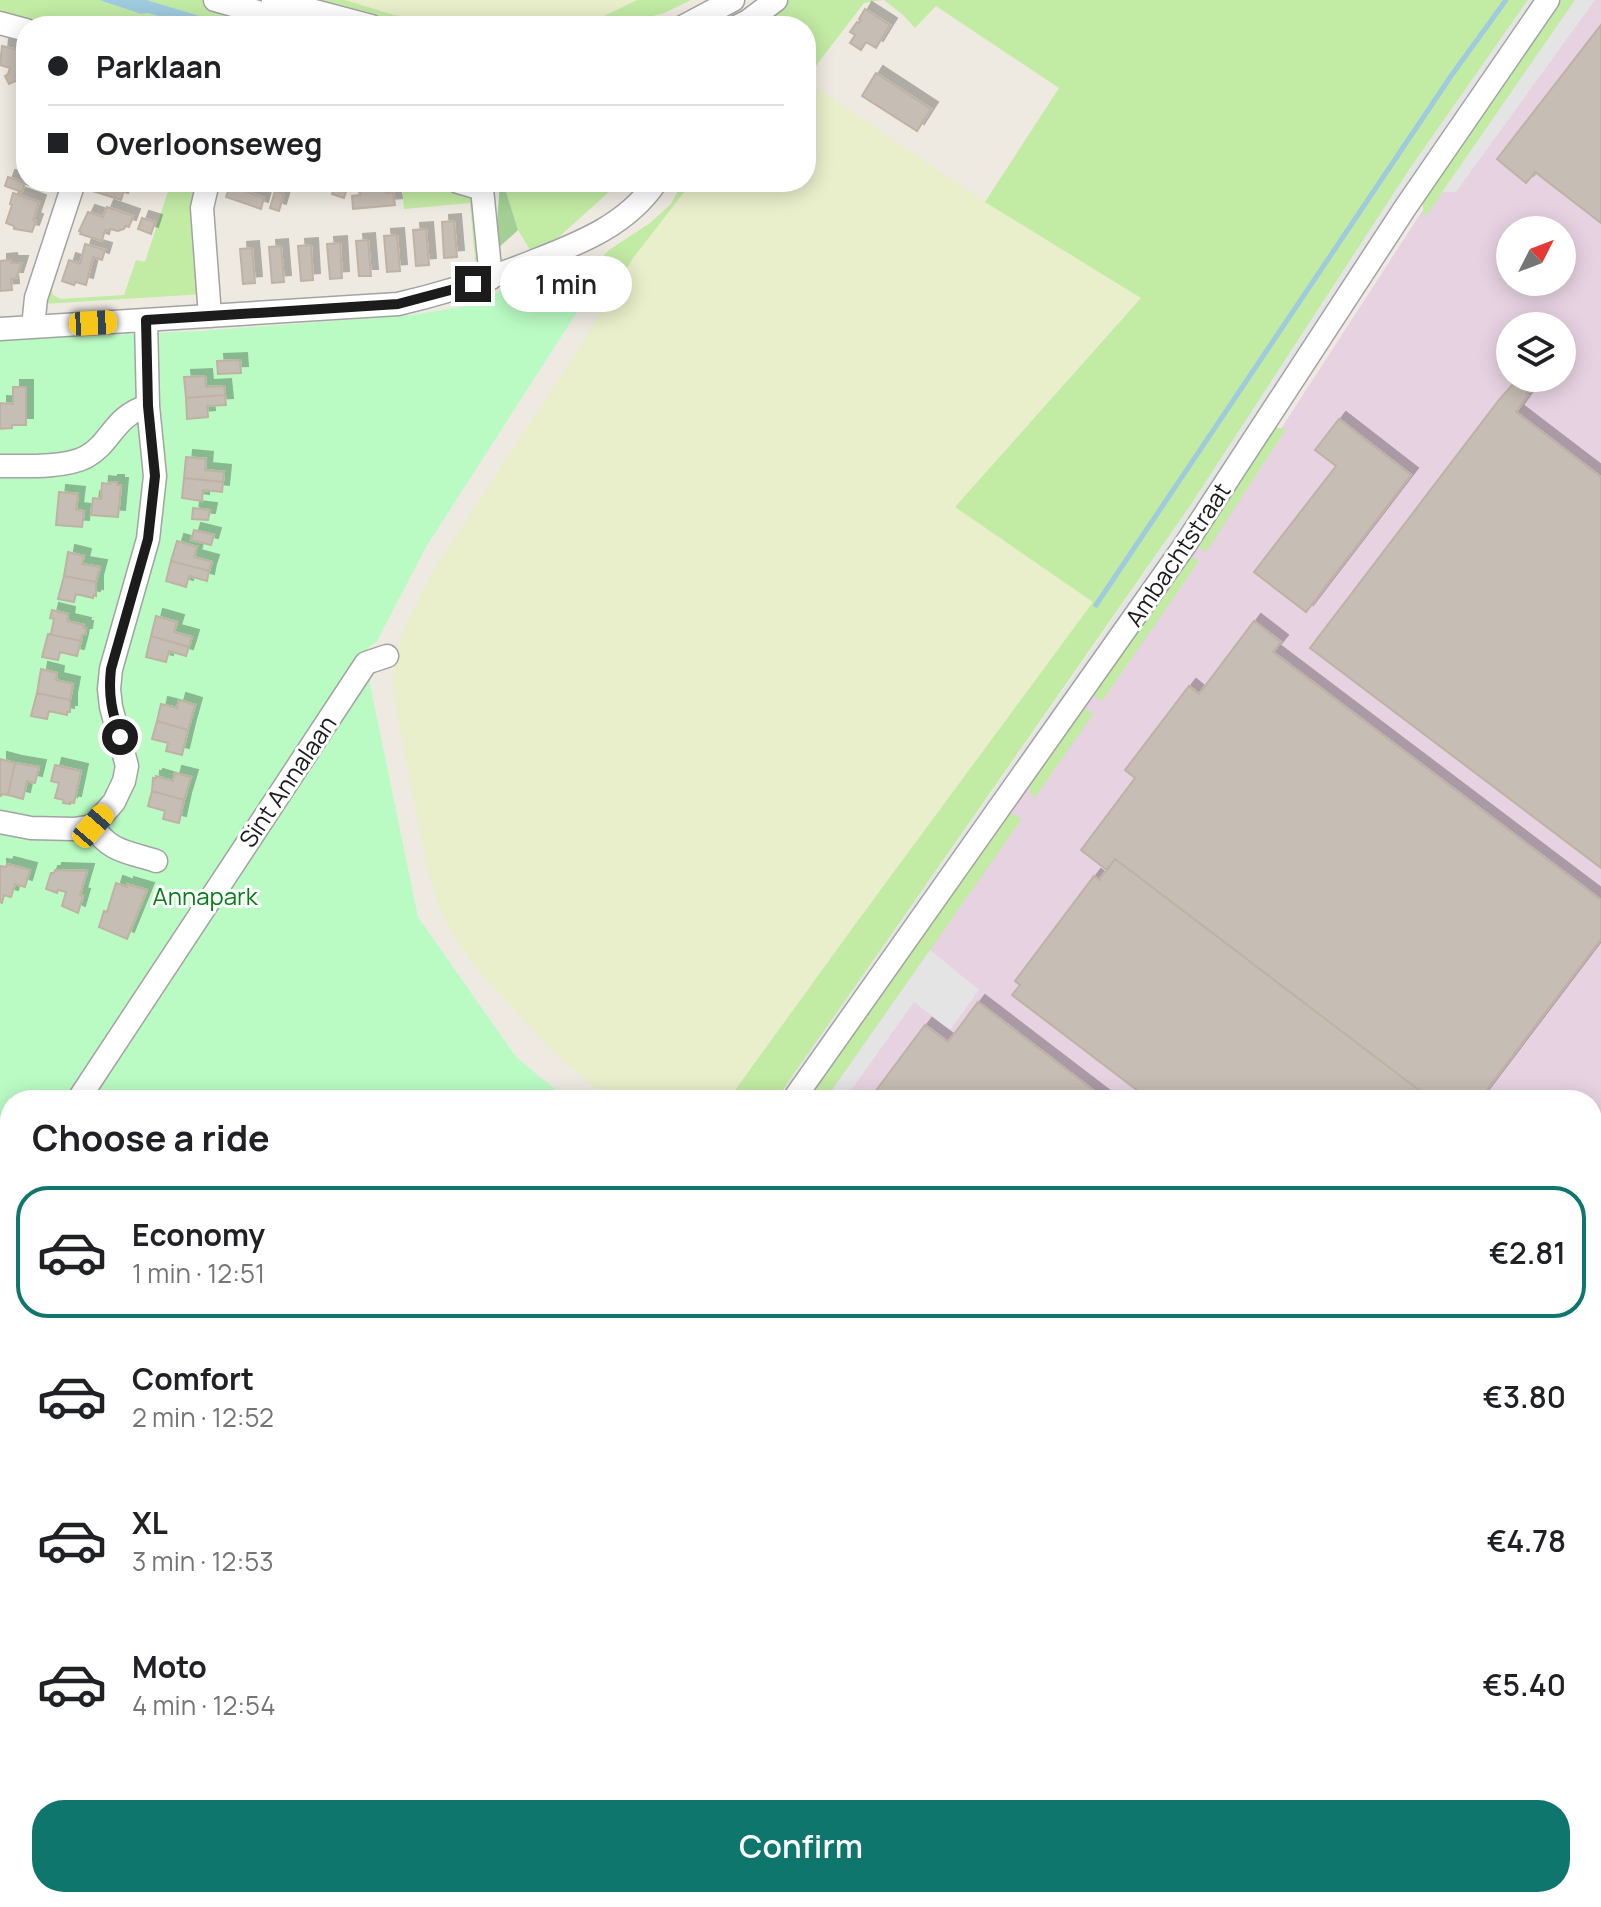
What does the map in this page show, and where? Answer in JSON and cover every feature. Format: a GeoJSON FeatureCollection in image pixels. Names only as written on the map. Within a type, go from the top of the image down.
{"type":"FeatureCollection","features":[{"type":"Feature","properties":{"kind":"street"},"geometry":{"type":"LineString","coordinates":[[215,0],[272,16]]}},
{"type":"Feature","properties":{"kind":"street"},"geometry":{"type":"LineString","coordinates":[[273,0],[333,16]]}},
{"type":"Feature","properties":{"kind":"street"},"geometry":{"type":"LineString","coordinates":[[703,16],[733,0]]}},
{"type":"Feature","properties":{"kind":"street"},"geometry":{"type":"LineString","coordinates":[[755,16],[776,0]]}},
{"type":"Feature","properties":{"kind":"street","name":"Ambachtstraat"},"geometry":{"type":"LineString","coordinates":[[800,1090],[1185,545],[1405,208],[1548,0]]}},
{"type":"Feature","properties":{"kind":"street"},"geometry":{"type":"LineString","coordinates":[[33,327],[36,298],[71,192]]}},
{"type":"Feature","properties":{"kind":"street"},"geometry":{"type":"LineString","coordinates":[[206,192],[202,208],[210,316]]}},
{"type":"Feature","properties":{"kind":"street"},"geometry":{"type":"LineString","coordinates":[[482,192],[491,278]]}},
{"type":"Feature","properties":{"kind":"street"},"geometry":{"type":"LineString","coordinates":[[0,329],[398,304],[455,290],[592,247],[647,192]]}},
{"type":"Feature","properties":{"kind":"street"},"geometry":{"type":"LineString","coordinates":[[0,822],[31,828],[93,826],[114,802],[124,781],[127,766],[109,689],[111,669],[148,539],[155,476],[148,406],[146,320]]}},
{"type":"Feature","properties":{"kind":"street"},"geometry":{"type":"LineString","coordinates":[[0,466],[43,466],[87,457],[134,410],[148,406]]}},
{"type":"Feature","properties":{"kind":"street","name":"Sint Annalaan"},"geometry":{"type":"LineString","coordinates":[[85,1090],[376,660]]}},
{"type":"Feature","properties":{"kind":"street"},"geometry":{"type":"LineString","coordinates":[[93,826],[102,840],[113,847],[156,861]]}},
{"type":"Feature","properties":{"kind":"shaded area"},"geometry":{"type":"Polygon","coordinates":[[[1528,0],[1538,0],[1198,507],[799,1082],[788,1082],[1099,639],[1192,503],[1409,170],[1528,0]]]}},
{"type":"Feature","properties":{"kind":"shaded area"},"geometry":{"type":"Polygon","coordinates":[[[1568,0],[1601,0],[1601,1090],[814,1090],[918,930],[1269,447],[1493,102],[1568,0]]]}},
{"type":"Feature","properties":{"kind":"shaded area"},"geometry":{"type":"Polygon","coordinates":[[[1575,0],[1595,0],[1456,192],[1442,192],[1575,0]]]}},
{"type":"Feature","properties":{"kind":"shaded area"},"geometry":{"type":"Polygon","coordinates":[[[930,950],[979,990],[950,1030],[914,1002],[851,1090],[832,1090],[930,950]]]}},
{"type":"Feature","properties":{"kind":"green space"},"geometry":{"type":"Polygon","coordinates":[[[0,0],[99,0],[141,14],[158,16],[16,16],[16,20],[0,15],[0,0]]]}},
{"type":"Feature","properties":{"kind":"green space"},"geometry":{"type":"Polygon","coordinates":[[[147,0],[204,0],[255,16],[200,16],[147,0]]]}},
{"type":"Feature","properties":{"kind":"green space"},"geometry":{"type":"Polygon","coordinates":[[[287,0],[345,0],[400,16],[349,16],[287,0]]]}},
{"type":"Feature","properties":{"kind":"green space"},"geometry":{"type":"Polygon","coordinates":[[[345,0],[637,0],[604,16],[394,15],[345,0]]]}},
{"type":"Feature","properties":{"kind":"green space"},"geometry":{"type":"Polygon","coordinates":[[[637,0],[691,0],[653,16],[604,16],[637,0]]]}},
{"type":"Feature","properties":{"kind":"green space"},"geometry":{"type":"Polygon","coordinates":[[[784,0],[882,0],[864,3],[816,66],[816,16],[761,16],[784,0]]]}},
{"type":"Feature","properties":{"kind":"green space"},"geometry":{"type":"Polygon","coordinates":[[[884,0],[1528,0],[1409,170],[1192,503],[783,1090],[735,1090],[1093,602],[955,507],[1141,298],[985,202],[1059,88],[936,6],[915,28],[884,0]]]}},
{"type":"Feature","properties":{"kind":"green space"},"geometry":{"type":"Polygon","coordinates":[[[1560,0],[1575,0],[1426,216],[1422,197],[1560,0]]]}},
{"type":"Feature","properties":{"kind":"green space"},"geometry":{"type":"Polygon","coordinates":[[[816,87],[985,202],[1141,297],[955,507],[1094,602],[735,1090],[597,1090],[550,1049],[482,975],[454,937],[438,906],[425,859],[392,687],[395,655],[405,626],[435,568],[574,356],[633,258],[684,192],[816,192],[816,87]]]}},
{"type":"Feature","properties":{"kind":"green space"},"geometry":{"type":"Polygon","coordinates":[[[168,192],[204,192],[204,294],[43,304],[50,285],[53,295],[61,299],[124,295],[136,260],[145,262],[168,192]]]}},
{"type":"Feature","properties":{"kind":"green space"},"geometry":{"type":"Polygon","coordinates":[[[403,192],[471,192],[482,259],[475,261],[470,203],[404,209],[403,192]]]}},
{"type":"Feature","properties":{"kind":"green space"},"geometry":{"type":"Polygon","coordinates":[[[499,192],[506,192],[518,230],[495,251],[499,192]]]}},
{"type":"Feature","properties":{"kind":"green space"},"geometry":{"type":"Polygon","coordinates":[[[506,192],[609,192],[560,236],[532,253],[518,230],[506,192]]]}},
{"type":"Feature","properties":{"kind":"green space"},"geometry":{"type":"Polygon","coordinates":[[[678,192],[684,192],[633,258],[606,303],[609,282],[604,255],[671,204],[678,192]]]}},
{"type":"Feature","properties":{"kind":"green space","name":"Annapark"},"geometry":{"type":"Polygon","coordinates":[[[562,263],[577,263],[591,283],[584,301],[426,547],[377,641],[368,648],[370,684],[418,917],[516,1057],[556,1090],[0,1090],[0,340],[200,331],[412,315],[466,306],[562,263]]]}},
{"type":"Feature","properties":{"kind":"green space"},"geometry":{"type":"Polygon","coordinates":[[[1271,427],[1286,429],[1206,552],[1194,543],[1271,427]]]}},
{"type":"Feature","properties":{"kind":"green space"},"geometry":{"type":"Polygon","coordinates":[[[1188,554],[1199,561],[1102,701],[1090,694],[1188,554]]]}},
{"type":"Feature","properties":{"kind":"green space"},"geometry":{"type":"Polygon","coordinates":[[[1083,706],[1093,714],[1034,799],[1027,784],[1083,706]]]}},
{"type":"Feature","properties":{"kind":"green space"},"geometry":{"type":"Polygon","coordinates":[[[1008,814],[1014,814],[1021,820],[832,1090],[815,1090],[1008,814]]]}},
{"type":"Feature","properties":{"kind":"water"},"geometry":{"type":"Polygon","coordinates":[[[99,0],[147,0],[200,16],[158,16],[141,14],[99,0]]]}},
{"type":"Feature","properties":{"kind":"building"},"geometry":{"type":"Polygon","coordinates":[[[865,9],[890,25],[876,48],[866,42],[861,50],[850,43],[855,35],[850,32],[861,20],[865,9]]]}},
{"type":"Feature","properties":{"kind":"building"},"geometry":{"type":"Polygon","coordinates":[[[1601,25],[1601,223],[1535,172],[1526,183],[1497,159],[1601,25]]]}},
{"type":"Feature","properties":{"kind":"building"},"geometry":{"type":"Polygon","coordinates":[[[2,46],[16,50],[16,81],[9,84],[5,76],[10,68],[0,65],[2,46]]]}},
{"type":"Feature","properties":{"kind":"building"},"geometry":{"type":"Polygon","coordinates":[[[876,73],[931,109],[917,131],[862,96],[876,73]]]}},
{"type":"Feature","properties":{"kind":"building"},"geometry":{"type":"Polygon","coordinates":[[[8,177],[16,180],[16,190],[5,186],[8,177]]]}},
{"type":"Feature","properties":{"kind":"building"},"geometry":{"type":"Polygon","coordinates":[[[96,192],[124,192],[121,200],[96,192]]]}},
{"type":"Feature","properties":{"kind":"building"},"geometry":{"type":"Polygon","coordinates":[[[228,192],[247,192],[264,198],[261,209],[226,197],[228,192]]]}},
{"type":"Feature","properties":{"kind":"building"},"geometry":{"type":"Polygon","coordinates":[[[275,192],[284,194],[279,211],[270,208],[275,192]]]}},
{"type":"Feature","properties":{"kind":"building"},"geometry":{"type":"Polygon","coordinates":[[[333,192],[346,192],[344,198],[333,192]]]}},
{"type":"Feature","properties":{"kind":"building"},"geometry":{"type":"Polygon","coordinates":[[[361,192],[393,192],[395,205],[353,209],[352,196],[361,195],[361,192]]]}},
{"type":"Feature","properties":{"kind":"building"},"geometry":{"type":"Polygon","coordinates":[[[13,193],[39,202],[32,232],[14,229],[6,223],[13,193]]]}},
{"type":"Feature","properties":{"kind":"building"},"geometry":{"type":"Polygon","coordinates":[[[107,207],[133,216],[129,227],[118,231],[105,230],[102,241],[80,234],[88,212],[103,217],[107,207]]]}},
{"type":"Feature","properties":{"kind":"building"},"geometry":{"type":"Polygon","coordinates":[[[142,218],[155,222],[151,234],[138,229],[142,218]]]}},
{"type":"Feature","properties":{"kind":"building"},"geometry":{"type":"Polygon","coordinates":[[[454,221],[457,257],[444,258],[442,222],[454,221]]]}},
{"type":"Feature","properties":{"kind":"building"},"geometry":{"type":"Polygon","coordinates":[[[426,229],[429,265],[416,266],[413,230],[426,229]]]}},
{"type":"Feature","properties":{"kind":"building"},"geometry":{"type":"Polygon","coordinates":[[[397,235],[400,271],[387,272],[384,236],[397,235]]]}},
{"type":"Feature","properties":{"kind":"building"},"geometry":{"type":"Polygon","coordinates":[[[368,240],[371,276],[359,276],[356,241],[368,240]]]}},
{"type":"Feature","properties":{"kind":"building"},"geometry":{"type":"Polygon","coordinates":[[[340,243],[342,278],[330,279],[327,244],[340,243]]]}},
{"type":"Feature","properties":{"kind":"building"},"geometry":{"type":"Polygon","coordinates":[[[85,244],[105,250],[102,260],[93,257],[86,285],[62,281],[69,260],[80,264],[85,244]]]}},
{"type":"Feature","properties":{"kind":"building"},"geometry":{"type":"Polygon","coordinates":[[[311,245],[313,280],[301,281],[298,246],[311,245]]]}},
{"type":"Feature","properties":{"kind":"building"},"geometry":{"type":"Polygon","coordinates":[[[281,246],[284,282],[272,283],[269,247],[281,246]]]}},
{"type":"Feature","properties":{"kind":"building"},"geometry":{"type":"Polygon","coordinates":[[[252,248],[255,283],[243,284],[240,249],[252,248]]]}},
{"type":"Feature","properties":{"kind":"building"},"geometry":{"type":"Polygon","coordinates":[[[10,260],[11,263],[21,263],[16,279],[11,279],[12,290],[0,291],[0,261],[10,260]]]}},
{"type":"Feature","properties":{"kind":"building"},"geometry":{"type":"Polygon","coordinates":[[[240,360],[241,373],[218,374],[217,361],[240,360]]]}},
{"type":"Feature","properties":{"kind":"building"},"geometry":{"type":"Polygon","coordinates":[[[205,376],[206,387],[224,386],[225,395],[186,398],[184,377],[205,376]]]}},
{"type":"Feature","properties":{"kind":"building"},"geometry":{"type":"Polygon","coordinates":[[[13,387],[26,387],[26,425],[0,429],[0,403],[13,404],[13,387]]]}},
{"type":"Feature","properties":{"kind":"building"},"geometry":{"type":"Polygon","coordinates":[[[1506,392],[1527,392],[1516,412],[1601,477],[1601,868],[1310,648],[1506,392]]]}},
{"type":"Feature","properties":{"kind":"building"},"geometry":{"type":"Polygon","coordinates":[[[225,395],[226,405],[207,406],[208,417],[187,419],[186,398],[225,395]]]}},
{"type":"Feature","properties":{"kind":"building"},"geometry":{"type":"Polygon","coordinates":[[[1339,419],[1411,475],[1306,612],[1254,572],[1336,466],[1315,450],[1339,419]]]}},
{"type":"Feature","properties":{"kind":"building"},"geometry":{"type":"Polygon","coordinates":[[[186,457],[206,459],[205,470],[224,472],[223,482],[184,478],[186,457]]]}},
{"type":"Feature","properties":{"kind":"building"},"geometry":{"type":"Polygon","coordinates":[[[184,478],[223,482],[222,492],[203,490],[202,501],[182,498],[184,478]]]}},
{"type":"Feature","properties":{"kind":"building"},"geometry":{"type":"Polygon","coordinates":[[[102,483],[121,485],[118,517],[91,515],[93,498],[101,499],[102,483]]]}},
{"type":"Feature","properties":{"kind":"building"},"geometry":{"type":"Polygon","coordinates":[[[59,492],[78,494],[76,510],[84,511],[82,527],[56,525],[59,492]]]}},
{"type":"Feature","properties":{"kind":"building"},"geometry":{"type":"Polygon","coordinates":[[[193,508],[210,510],[208,520],[192,519],[193,508]]]}},
{"type":"Feature","properties":{"kind":"building"},"geometry":{"type":"Polygon","coordinates":[[[194,530],[214,535],[211,545],[191,540],[194,530]]]}},
{"type":"Feature","properties":{"kind":"building"},"geometry":{"type":"Polygon","coordinates":[[[177,541],[197,547],[194,557],[212,562],[209,571],[171,561],[177,541]]]}},
{"type":"Feature","properties":{"kind":"building"},"geometry":{"type":"Polygon","coordinates":[[[68,552],[84,556],[82,564],[100,567],[96,582],[64,576],[68,552]]]}},
{"type":"Feature","properties":{"kind":"building"},"geometry":{"type":"Polygon","coordinates":[[[171,561],[209,571],[207,581],[189,576],[186,587],[166,581],[171,561]]]}},
{"type":"Feature","properties":{"kind":"building"},"geometry":{"type":"Polygon","coordinates":[[[64,576],[96,582],[96,596],[76,594],[74,602],[58,599],[64,576]]]}},
{"type":"Feature","properties":{"kind":"building"},"geometry":{"type":"Polygon","coordinates":[[[52,610],[68,614],[67,621],[84,625],[85,635],[82,635],[81,641],[48,634],[51,634],[54,619],[50,618],[52,610]]]}},
{"type":"Feature","properties":{"kind":"building"},"geometry":{"type":"Polygon","coordinates":[[[156,616],[177,622],[174,632],[192,637],[189,647],[151,636],[156,616]]]}},
{"type":"Feature","properties":{"kind":"building"},"geometry":{"type":"Polygon","coordinates":[[[1254,621],[1281,642],[1273,652],[1601,900],[1601,939],[1487,1090],[1419,1090],[1115,859],[1107,870],[1081,850],[1135,778],[1125,770],[1189,686],[1199,694],[1254,621]]]}},
{"type":"Feature","properties":{"kind":"building"},"geometry":{"type":"Polygon","coordinates":[[[48,634],[81,641],[77,656],[60,652],[58,660],[42,657],[48,634]]]}},
{"type":"Feature","properties":{"kind":"building"},"geometry":{"type":"Polygon","coordinates":[[[151,636],[189,647],[186,656],[169,651],[166,662],[146,657],[151,636]]]}},
{"type":"Feature","properties":{"kind":"building"},"geometry":{"type":"Polygon","coordinates":[[[41,669],[57,673],[56,680],[73,684],[70,700],[37,693],[41,669]]]}},
{"type":"Feature","properties":{"kind":"building"},"geometry":{"type":"Polygon","coordinates":[[[37,693],[70,700],[70,712],[67,715],[49,711],[47,719],[31,716],[37,693]]]}},
{"type":"Feature","properties":{"kind":"building"},"geometry":{"type":"Polygon","coordinates":[[[179,700],[195,705],[188,730],[157,721],[161,704],[177,708],[179,700]]]}},
{"type":"Feature","properties":{"kind":"building"},"geometry":{"type":"Polygon","coordinates":[[[157,721],[188,730],[182,755],[166,751],[168,743],[152,739],[157,721]]]}},
{"type":"Feature","properties":{"kind":"building"},"geometry":{"type":"Polygon","coordinates":[[[0,759],[15,763],[8,795],[1,796],[0,796],[0,759]]]}},
{"type":"Feature","properties":{"kind":"building"},"geometry":{"type":"Polygon","coordinates":[[[15,763],[39,767],[35,783],[27,781],[23,799],[8,795],[15,763]]]}},
{"type":"Feature","properties":{"kind":"building"},"geometry":{"type":"Polygon","coordinates":[[[55,765],[81,771],[74,803],[63,803],[64,800],[55,798],[59,783],[51,781],[55,765]]]}},
{"type":"Feature","properties":{"kind":"building"},"geometry":{"type":"Polygon","coordinates":[[[175,773],[191,777],[184,800],[152,791],[153,778],[156,776],[173,781],[175,773]]]}},
{"type":"Feature","properties":{"kind":"building"},"geometry":{"type":"Polygon","coordinates":[[[152,791],[184,800],[179,823],[163,819],[165,811],[148,806],[152,791]]]}},
{"type":"Feature","properties":{"kind":"building"},"geometry":{"type":"Polygon","coordinates":[[[1115,859],[1419,1090],[1137,1090],[1012,995],[1020,985],[1015,981],[1094,876],[1099,880],[1115,859]]]}},
{"type":"Feature","properties":{"kind":"building"},"geometry":{"type":"Polygon","coordinates":[[[7,864],[30,870],[25,887],[15,884],[11,897],[4,895],[2,903],[0,866],[6,867],[7,864]]]}},
{"type":"Feature","properties":{"kind":"building"},"geometry":{"type":"Polygon","coordinates":[[[55,870],[87,871],[78,913],[62,906],[66,892],[46,889],[55,870]]]}},
{"type":"Feature","properties":{"kind":"building"},"geometry":{"type":"Polygon","coordinates":[[[116,883],[147,890],[127,939],[99,927],[116,883]]]}},
{"type":"Feature","properties":{"kind":"building"},"geometry":{"type":"Polygon","coordinates":[[[978,1002],[1093,1090],[876,1090],[925,1025],[948,1042],[978,1002]]]}},
{"type":"Feature","properties":{"kind":"waterway"},"geometry":{"type":"LineString","coordinates":[[1096,605],[1451,76],[1506,0]]}},
{"type":"Feature","properties":{"kind":"route"},"geometry":{"type":"LineString","coordinates":[[120,737],[111,707],[111,669],[148,539],[155,476],[148,406],[146,320],[398,304],[473,284]]}}]}
